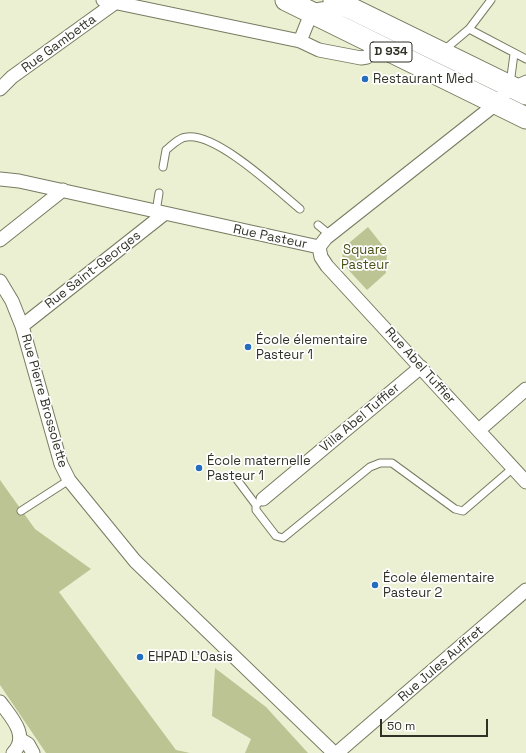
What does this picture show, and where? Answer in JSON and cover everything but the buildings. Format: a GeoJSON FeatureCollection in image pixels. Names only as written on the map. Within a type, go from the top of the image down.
{"type":"FeatureCollection","features":[{"type":"Feature","properties":{"kind":"main road","name":"D 934"},"geometry":{"type":"LineString","coordinates":[[286,0],[451,82],[515,91]]}},
{"type":"Feature","properties":{"kind":"main road","name":"D 934"},"geometry":{"type":"LineString","coordinates":[[334,0],[515,91],[526,118]]}},
{"type":"Feature","properties":{"kind":"street"},"geometry":{"type":"LineString","coordinates":[[103,0],[118,1],[300,41],[319,50],[361,58],[371,54],[378,45]]}},
{"type":"Feature","properties":{"kind":"street","name":"Rue Gambetta"},"geometry":{"type":"LineString","coordinates":[[0,89],[12,77],[118,1]]}},
{"type":"Feature","properties":{"kind":"street"},"geometry":{"type":"LineString","coordinates":[[300,41],[313,13],[318,8],[324,7],[355,11]]}},
{"type":"Feature","properties":{"kind":"street","name":"Rue Pasteur"},"geometry":{"type":"LineString","coordinates":[[0,179],[19,181],[63,190],[160,213],[319,247],[330,235],[515,91]]}},
{"type":"Feature","properties":{"kind":"street"},"geometry":{"type":"LineString","coordinates":[[0,240],[63,190]]}},
{"type":"Feature","properties":{"kind":"street","name":"Rue Saint-Georges"},"geometry":{"type":"LineString","coordinates":[[22,326],[160,213]]}},
{"type":"Feature","properties":{"kind":"street","name":"Rue Abel Tuffier"},"geometry":{"type":"LineString","coordinates":[[319,247],[320,257],[327,266],[526,482]]}},
{"type":"Feature","properties":{"kind":"street","name":"Rue Pierre Brossolette"},"geometry":{"type":"LineString","coordinates":[[0,280],[12,301],[22,326],[61,464],[69,480],[135,561],[336,753]]}},
{"type":"Feature","properties":{"kind":"street","name":"Villa Abel Tuffier"},"geometry":{"type":"LineString","coordinates":[[260,502],[421,367]]}},
{"type":"Feature","properties":{"kind":"street"},"geometry":{"type":"LineString","coordinates":[[479,430],[526,389]]}},
{"type":"Feature","properties":{"kind":"street","name":"Rue Jules Auffret"},"geometry":{"type":"LineString","coordinates":[[336,753],[526,590]]}},
{"type":"Feature","properties":{"kind":"street"},"geometry":{"type":"LineString","coordinates":[[0,702],[16,724],[20,739],[19,745],[13,753]]}},
{"type":"Feature","properties":{"kind":"street"},"geometry":{"type":"LineString","coordinates":[[20,739],[28,744],[33,753]]}},
{"type":"Feature","properties":{"kind":"lane"},"geometry":{"type":"LineString","coordinates":[[440,53],[469,30],[491,0]]}},
{"type":"Feature","properties":{"kind":"lane"},"geometry":{"type":"LineString","coordinates":[[469,30],[526,59]]}},
{"type":"Feature","properties":{"kind":"lane"},"geometry":{"type":"LineString","coordinates":[[514,54],[515,91]]}},
{"type":"Feature","properties":{"kind":"lane"},"geometry":{"type":"LineString","coordinates":[[163,167],[166,150],[176,142],[186,137],[204,139],[241,160],[300,209]]}},
{"type":"Feature","properties":{"kind":"lane"},"geometry":{"type":"LineString","coordinates":[[159,193],[160,213]]}},
{"type":"Feature","properties":{"kind":"lane"},"geometry":{"type":"LineString","coordinates":[[318,225],[330,235]]}},
{"type":"Feature","properties":{"kind":"lane"},"geometry":{"type":"LineString","coordinates":[[235,477],[260,502],[256,510],[268,526],[276,536],[283,538],[370,467],[380,462],[392,463],[455,509],[464,511],[513,468]]}},
{"type":"Feature","properties":{"kind":"lane"},"geometry":{"type":"LineString","coordinates":[[21,511],[69,480]]}},
{"type":"Feature","properties":{"kind":"green space","name":"Square Pasteur"},"geometry":{"type":"Polygon","coordinates":[[[368,227],[387,251],[386,273],[367,290],[342,263],[343,248],[368,227]]]}},
{"type":"Feature","properties":{"kind":"green space"},"geometry":{"type":"Polygon","coordinates":[[[0,480],[35,529],[91,569],[59,592],[176,750],[190,753],[46,753],[0,685],[0,480]]]}},
{"type":"Feature","properties":{"kind":"green space"},"geometry":{"type":"Polygon","coordinates":[[[215,668],[266,707],[308,753],[245,753],[251,739],[212,716],[215,668]]]}},
{"type":"Feature","properties":{"kind":"place","name":"Restaurant Med"},"geometry":{"type":"Point","coordinates":[365,79]}},
{"type":"Feature","properties":{"kind":"place","name":"École élementaire Pasteur 1"},"geometry":{"type":"Point","coordinates":[248,347]}},
{"type":"Feature","properties":{"kind":"place","name":"École maternelle Pasteur 1"},"geometry":{"type":"Point","coordinates":[199,468]}},
{"type":"Feature","properties":{"kind":"place","name":"École élementaire Pasteur 2"},"geometry":{"type":"Point","coordinates":[375,585]}},
{"type":"Feature","properties":{"kind":"place","name":"EHPAD L'Oasis"},"geometry":{"type":"Point","coordinates":[140,657]}}]}
